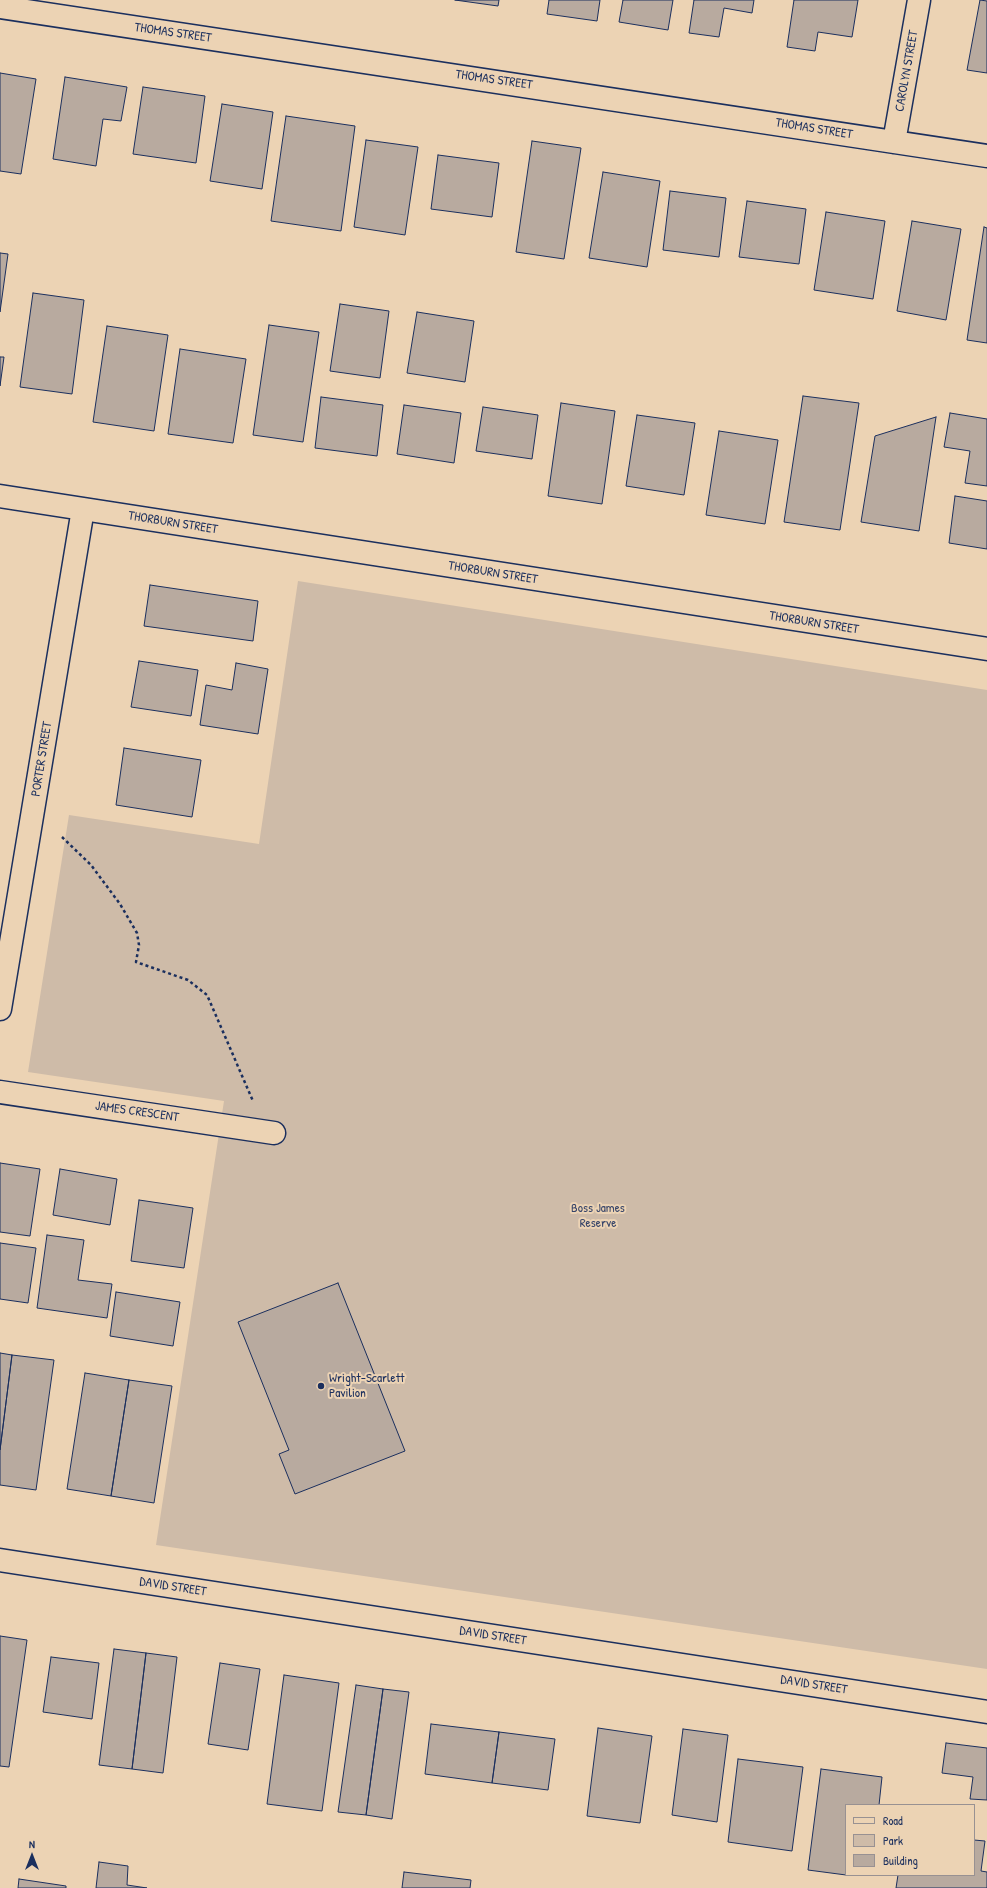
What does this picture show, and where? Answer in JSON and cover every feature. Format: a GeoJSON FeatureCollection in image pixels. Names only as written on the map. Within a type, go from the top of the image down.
{"type":"FeatureCollection","features":[{"type":"Feature","properties":{"kind":"street","name":"CAROLYN STREET"},"geometry":{"type":"LineString","coordinates":[[894,142],[919,0]]}},
{"type":"Feature","properties":{"kind":"street","name":"THOMAS STREET"},"geometry":{"type":"LineString","coordinates":[[0,7],[40,7],[987,156]]}},
{"type":"Feature","properties":{"kind":"street","name":"THORBURN STREET"},"geometry":{"type":"LineString","coordinates":[[0,496],[987,649]]}},
{"type":"Feature","properties":{"kind":"street","name":"PORTER STREET"},"geometry":{"type":"LineString","coordinates":[[0,1009],[83,509]]}},
{"type":"Feature","properties":{"kind":"street","name":"JAMES CRESCENT"},"geometry":{"type":"LineString","coordinates":[[0,1092],[274,1133]]}},
{"type":"Feature","properties":{"kind":"street","name":"DAVID STREET"},"geometry":{"type":"LineString","coordinates":[[0,1560],[987,1712]]}},
{"type":"Feature","properties":{"kind":"path"},"geometry":{"type":"LineString","coordinates":[[62,837],[91,865],[120,904],[137,933],[139,945],[136,962],[188,980],[207,995],[258,1114],[274,1133]]}},
{"type":"Feature","properties":{"kind":"green space","name":"Boss James Reserve"},"geometry":{"type":"Polygon","coordinates":[[[298,581],[987,690],[987,1669],[156,1545],[224,1101],[28,1072],[69,815],[259,844],[298,581]]]}},
{"type":"Feature","properties":{"kind":"building"},"geometry":{"type":"Polygon","coordinates":[[[455,0],[499,0],[498,6],[455,0]]]}},
{"type":"Feature","properties":{"kind":"building"},"geometry":{"type":"Polygon","coordinates":[[[549,0],[600,0],[597,21],[547,14],[549,0]]]}},
{"type":"Feature","properties":{"kind":"building"},"geometry":{"type":"Polygon","coordinates":[[[623,0],[673,0],[668,30],[619,22],[623,0]]]}},
{"type":"Feature","properties":{"kind":"building"},"geometry":{"type":"Polygon","coordinates":[[[694,0],[754,0],[752,13],[724,8],[719,37],[689,33],[694,0]]]}},
{"type":"Feature","properties":{"kind":"building"},"geometry":{"type":"Polygon","coordinates":[[[794,0],[858,0],[852,37],[818,32],[815,51],[787,47],[794,0]]]}},
{"type":"Feature","properties":{"kind":"building"},"geometry":{"type":"Polygon","coordinates":[[[980,0],[987,1],[987,73],[967,70],[980,0]]]}},
{"type":"Feature","properties":{"kind":"building"},"geometry":{"type":"Polygon","coordinates":[[[0,73],[36,79],[21,174],[0,171],[0,73]]]}},
{"type":"Feature","properties":{"kind":"building"},"geometry":{"type":"Polygon","coordinates":[[[65,77],[127,87],[121,121],[103,119],[96,166],[53,159],[65,77]]]}},
{"type":"Feature","properties":{"kind":"building"},"geometry":{"type":"Polygon","coordinates":[[[143,87],[205,96],[196,163],[133,154],[143,87]]]}},
{"type":"Feature","properties":{"kind":"building"},"geometry":{"type":"Polygon","coordinates":[[[222,104],[273,112],[262,189],[210,181],[222,104]]]}},
{"type":"Feature","properties":{"kind":"building"},"geometry":{"type":"Polygon","coordinates":[[[286,116],[355,126],[341,231],[271,221],[286,116]]]}},
{"type":"Feature","properties":{"kind":"building"},"geometry":{"type":"Polygon","coordinates":[[[366,140],[418,147],[405,235],[354,227],[366,140]]]}},
{"type":"Feature","properties":{"kind":"building"},"geometry":{"type":"Polygon","coordinates":[[[532,141],[581,148],[564,259],[516,252],[532,141]]]}},
{"type":"Feature","properties":{"kind":"building"},"geometry":{"type":"Polygon","coordinates":[[[438,155],[499,163],[492,217],[431,209],[438,155]]]}},
{"type":"Feature","properties":{"kind":"building"},"geometry":{"type":"Polygon","coordinates":[[[603,172],[660,181],[647,267],[589,258],[603,172]]]}},
{"type":"Feature","properties":{"kind":"building"},"geometry":{"type":"Polygon","coordinates":[[[670,191],[726,198],[719,257],[663,250],[670,191]]]}},
{"type":"Feature","properties":{"kind":"building"},"geometry":{"type":"Polygon","coordinates":[[[747,201],[806,209],[799,264],[739,257],[747,201]]]}},
{"type":"Feature","properties":{"kind":"building"},"geometry":{"type":"Polygon","coordinates":[[[826,212],[885,221],[873,299],[814,290],[826,212]]]}},
{"type":"Feature","properties":{"kind":"building"},"geometry":{"type":"Polygon","coordinates":[[[912,221],[961,229],[946,320],[897,311],[912,221]]]}},
{"type":"Feature","properties":{"kind":"building"},"geometry":{"type":"Polygon","coordinates":[[[984,227],[987,228],[987,343],[967,340],[984,227]]]}},
{"type":"Feature","properties":{"kind":"building"},"geometry":{"type":"Polygon","coordinates":[[[0,253],[8,254],[0,312],[0,253]]]}},
{"type":"Feature","properties":{"kind":"building"},"geometry":{"type":"Polygon","coordinates":[[[33,293],[84,300],[72,394],[20,387],[33,293]]]}},
{"type":"Feature","properties":{"kind":"building"},"geometry":{"type":"Polygon","coordinates":[[[340,304],[389,311],[380,378],[330,371],[340,304]]]}},
{"type":"Feature","properties":{"kind":"building"},"geometry":{"type":"Polygon","coordinates":[[[417,312],[474,321],[465,382],[407,373],[417,312]]]}},
{"type":"Feature","properties":{"kind":"building"},"geometry":{"type":"Polygon","coordinates":[[[269,325],[319,332],[303,442],[253,435],[269,325]]]}},
{"type":"Feature","properties":{"kind":"building"},"geometry":{"type":"Polygon","coordinates":[[[107,326],[168,335],[154,431],[93,422],[107,326]]]}},
{"type":"Feature","properties":{"kind":"building"},"geometry":{"type":"Polygon","coordinates":[[[180,349],[246,359],[233,443],[168,434],[180,349]]]}},
{"type":"Feature","properties":{"kind":"building"},"geometry":{"type":"Polygon","coordinates":[[[0,357],[4,357],[0,386],[0,357]]]}},
{"type":"Feature","properties":{"kind":"building"},"geometry":{"type":"Polygon","coordinates":[[[803,396],[859,403],[840,530],[784,522],[803,396]]]}},
{"type":"Feature","properties":{"kind":"building"},"geometry":{"type":"Polygon","coordinates":[[[321,397],[383,405],[377,456],[315,448],[321,397]]]}},
{"type":"Feature","properties":{"kind":"building"},"geometry":{"type":"Polygon","coordinates":[[[561,403],[615,411],[602,504],[548,496],[561,403]]]}},
{"type":"Feature","properties":{"kind":"building"},"geometry":{"type":"Polygon","coordinates":[[[404,405],[461,413],[454,463],[397,454],[404,405]]]}},
{"type":"Feature","properties":{"kind":"building"},"geometry":{"type":"Polygon","coordinates":[[[483,407],[538,415],[532,459],[476,451],[483,407]]]}},
{"type":"Feature","properties":{"kind":"building"},"geometry":{"type":"Polygon","coordinates":[[[950,413],[987,419],[987,486],[965,483],[970,451],[944,447],[950,413]]]}},
{"type":"Feature","properties":{"kind":"building"},"geometry":{"type":"Polygon","coordinates":[[[637,415],[695,423],[684,495],[626,486],[637,415]]]}},
{"type":"Feature","properties":{"kind":"building"},"geometry":{"type":"Polygon","coordinates":[[[936,417],[919,531],[861,522],[875,436],[936,417]]]}},
{"type":"Feature","properties":{"kind":"building"},"geometry":{"type":"Polygon","coordinates":[[[719,431],[778,440],[765,524],[706,515],[719,431]]]}},
{"type":"Feature","properties":{"kind":"building"},"geometry":{"type":"Polygon","coordinates":[[[955,496],[987,501],[987,549],[949,543],[955,496]]]}},
{"type":"Feature","properties":{"kind":"building"},"geometry":{"type":"Polygon","coordinates":[[[150,585],[258,601],[253,641],[144,626],[150,585]]]}},
{"type":"Feature","properties":{"kind":"building"},"geometry":{"type":"Polygon","coordinates":[[[139,661],[198,670],[191,716],[131,707],[139,661]]]}},
{"type":"Feature","properties":{"kind":"building"},"geometry":{"type":"Polygon","coordinates":[[[236,663],[268,669],[258,734],[200,725],[206,685],[232,690],[236,663]]]}},
{"type":"Feature","properties":{"kind":"building"},"geometry":{"type":"Polygon","coordinates":[[[124,748],[201,760],[192,817],[116,805],[124,748]]]}},
{"type":"Feature","properties":{"kind":"building"},"geometry":{"type":"Polygon","coordinates":[[[0,1163],[40,1169],[30,1236],[0,1232],[0,1163]]]}},
{"type":"Feature","properties":{"kind":"building"},"geometry":{"type":"Polygon","coordinates":[[[60,1169],[117,1179],[110,1225],[53,1215],[60,1169]]]}},
{"type":"Feature","properties":{"kind":"building"},"geometry":{"type":"Polygon","coordinates":[[[139,1200],[193,1208],[184,1268],[131,1261],[139,1200]]]}},
{"type":"Feature","properties":{"kind":"building"},"geometry":{"type":"Polygon","coordinates":[[[47,1235],[84,1240],[78,1280],[112,1284],[107,1318],[37,1308],[47,1235]]]}},
{"type":"Feature","properties":{"kind":"building"},"geometry":{"type":"Polygon","coordinates":[[[0,1243],[36,1248],[28,1303],[0,1299],[0,1243]]]}},
{"type":"Feature","properties":{"kind":"building","name":"Wright-Scarlett Pavilion"},"geometry":{"type":"Polygon","coordinates":[[[338,1283],[405,1451],[295,1494],[279,1454],[289,1450],[238,1322],[338,1283]]]}},
{"type":"Feature","properties":{"kind":"building"},"geometry":{"type":"Polygon","coordinates":[[[116,1292],[180,1302],[173,1346],[110,1336],[116,1292]]]}},
{"type":"Feature","properties":{"kind":"building"},"geometry":{"type":"Polygon","coordinates":[[[0,1353],[12,1355],[0,1450],[0,1353]]]}},
{"type":"Feature","properties":{"kind":"building"},"geometry":{"type":"Polygon","coordinates":[[[12,1355],[54,1360],[36,1490],[0,1485],[0,1450],[12,1355]]]}},
{"type":"Feature","properties":{"kind":"building"},"geometry":{"type":"Polygon","coordinates":[[[85,1373],[129,1380],[111,1496],[67,1489],[85,1373]]]}},
{"type":"Feature","properties":{"kind":"building"},"geometry":{"type":"Polygon","coordinates":[[[129,1380],[172,1386],[154,1503],[111,1496],[129,1380]]]}},
{"type":"Feature","properties":{"kind":"building"},"geometry":{"type":"Polygon","coordinates":[[[0,1636],[27,1640],[9,1767],[0,1766],[0,1636]]]}},
{"type":"Feature","properties":{"kind":"building"},"geometry":{"type":"Polygon","coordinates":[[[114,1649],[146,1653],[132,1769],[99,1765],[114,1649]]]}},
{"type":"Feature","properties":{"kind":"building"},"geometry":{"type":"Polygon","coordinates":[[[146,1653],[177,1657],[163,1773],[132,1769],[146,1653]]]}},
{"type":"Feature","properties":{"kind":"building"},"geometry":{"type":"Polygon","coordinates":[[[51,1657],[99,1663],[92,1719],[43,1712],[51,1657]]]}},
{"type":"Feature","properties":{"kind":"building"},"geometry":{"type":"Polygon","coordinates":[[[220,1663],[260,1669],[248,1750],[208,1744],[220,1663]]]}},
{"type":"Feature","properties":{"kind":"building"},"geometry":{"type":"Polygon","coordinates":[[[284,1675],[339,1683],[322,1811],[267,1804],[284,1675]]]}},
{"type":"Feature","properties":{"kind":"building"},"geometry":{"type":"Polygon","coordinates":[[[356,1685],[383,1689],[366,1815],[338,1812],[356,1685]]]}},
{"type":"Feature","properties":{"kind":"building"},"geometry":{"type":"Polygon","coordinates":[[[383,1689],[409,1692],[392,1819],[366,1815],[383,1689]]]}},
{"type":"Feature","properties":{"kind":"building"},"geometry":{"type":"Polygon","coordinates":[[[431,1724],[499,1732],[492,1783],[425,1774],[431,1724]]]}},
{"type":"Feature","properties":{"kind":"building"},"geometry":{"type":"Polygon","coordinates":[[[598,1728],[652,1736],[640,1823],[587,1816],[598,1728]]]}},
{"type":"Feature","properties":{"kind":"building"},"geometry":{"type":"Polygon","coordinates":[[[683,1729],[728,1735],[717,1822],[672,1815],[683,1729]]]}},
{"type":"Feature","properties":{"kind":"building"},"geometry":{"type":"Polygon","coordinates":[[[499,1732],[555,1739],[548,1790],[492,1783],[499,1732]]]}},
{"type":"Feature","properties":{"kind":"building"},"geometry":{"type":"Polygon","coordinates":[[[946,1743],[987,1748],[987,1800],[970,1799],[973,1777],[942,1773],[946,1743]]]}},
{"type":"Feature","properties":{"kind":"building"},"geometry":{"type":"Polygon","coordinates":[[[738,1759],[803,1767],[792,1851],[728,1842],[738,1759]]]}},
{"type":"Feature","properties":{"kind":"building"},"geometry":{"type":"Polygon","coordinates":[[[821,1769],[882,1777],[879,1804],[845,1804],[845,1875],[808,1870],[821,1769]]]}},
{"type":"Feature","properties":{"kind":"building"},"geometry":{"type":"Polygon","coordinates":[[[975,1840],[985,1841],[981,1871],[987,1872],[987,1888],[896,1888],[898,1876],[975,1876],[975,1840]]]}},
{"type":"Feature","properties":{"kind":"building"},"geometry":{"type":"Polygon","coordinates":[[[99,1862],[128,1866],[127,1885],[147,1888],[96,1888],[99,1862]]]}},
{"type":"Feature","properties":{"kind":"building"},"geometry":{"type":"Polygon","coordinates":[[[404,1872],[471,1880],[470,1888],[402,1888],[404,1872]]]}},
{"type":"Feature","properties":{"kind":"building"},"geometry":{"type":"Polygon","coordinates":[[[19,1879],[66,1886],[66,1888],[18,1888],[19,1879]]]}},
{"type":"Feature","properties":{"kind":"place","name":"Wright-Scarlett Pavilion"},"geometry":{"type":"Point","coordinates":[321,1386]}}]}
